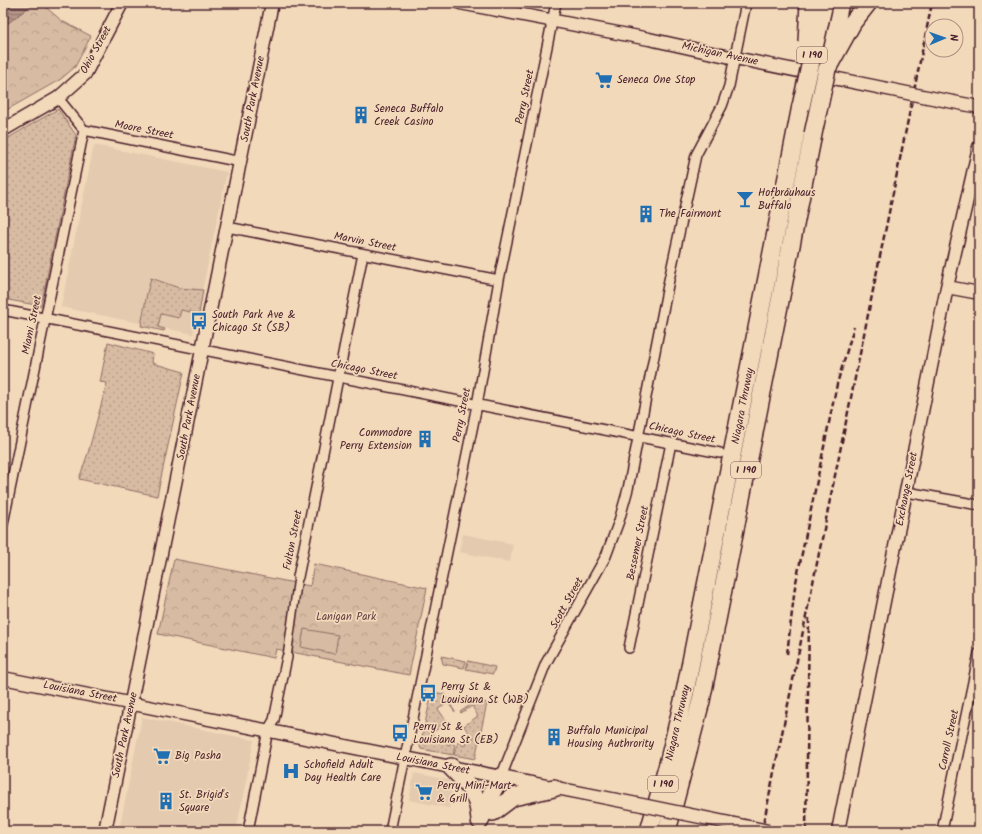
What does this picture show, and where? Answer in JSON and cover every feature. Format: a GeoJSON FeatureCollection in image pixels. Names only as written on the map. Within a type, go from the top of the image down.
{"type":"FeatureCollection","features":[{"type":"Feature","properties":{"kind":"highway"},"geometry":{"type":"LineString","coordinates":[[801,106],[809,3]]}},
{"type":"Feature","properties":{"kind":"highway","name":"Niagara Thruway"},"geometry":{"type":"LineString","coordinates":[[667,831],[701,701],[712,601],[801,106],[824,3]]}},
{"type":"Feature","properties":{"kind":"highway","name":"Niagara Thruway"},"geometry":{"type":"LineString","coordinates":[[650,831],[712,601],[840,3]]}},
{"type":"Feature","properties":{"kind":"highway"},"geometry":{"type":"LineString","coordinates":[[827,69],[853,22],[868,3]]}},
{"type":"Feature","properties":{"kind":"highway"},"geometry":{"type":"LineString","coordinates":[[452,767],[464,780],[476,797],[484,824]]}},
{"type":"Feature","properties":{"kind":"highway"},"geometry":{"type":"LineString","coordinates":[[484,824],[501,791],[501,777]]}},
{"type":"Feature","properties":{"kind":"highway"},"geometry":{"type":"LineString","coordinates":[[484,824],[513,797],[554,788]]}},
{"type":"Feature","properties":{"kind":"street","name":"Ohio Street"},"geometry":{"type":"LineString","coordinates":[[3,130],[58,98],[85,74],[122,3]]}},
{"type":"Feature","properties":{"kind":"street","name":"South Park Avenue"},"geometry":{"type":"LineString","coordinates":[[105,831],[272,3]]}},
{"type":"Feature","properties":{"kind":"street","name":"Michigan Avenue"},"geometry":{"type":"LineString","coordinates":[[460,3],[649,39],[735,58],[979,107]]}},
{"type":"Feature","properties":{"kind":"street","name":"Perry Street"},"geometry":{"type":"LineString","coordinates":[[390,831],[477,405],[499,280],[556,3]]}},
{"type":"Feature","properties":{"kind":"street"},"geometry":{"type":"LineString","coordinates":[[735,58],[746,3]]}},
{"type":"Feature","properties":{"kind":"street","name":"Scott Street"},"geometry":{"type":"LineString","coordinates":[[501,777],[546,663],[595,578],[615,533],[628,489],[669,280],[696,155],[722,106],[730,86],[735,58]]}},
{"type":"Feature","properties":{"kind":"street"},"geometry":{"type":"LineString","coordinates":[[58,98],[84,130]]}},
{"type":"Feature","properties":{"kind":"street","name":"Moore Street"},"geometry":{"type":"LineString","coordinates":[[84,130],[241,162]]}},
{"type":"Feature","properties":{"kind":"street","name":"Miami Street"},"geometry":{"type":"LineString","coordinates":[[3,524],[84,130]]}},
{"type":"Feature","properties":{"kind":"street","name":"Exchange Street"},"geometry":{"type":"LineString","coordinates":[[838,831],[947,288],[979,147]]}},
{"type":"Feature","properties":{"kind":"street","name":"Marvin Street"},"geometry":{"type":"LineString","coordinates":[[227,227],[499,280]]}},
{"type":"Feature","properties":{"kind":"street","name":"Fulton Street"},"geometry":{"type":"LineString","coordinates":[[248,831],[268,730],[274,720],[287,656],[298,577],[363,254]]}},
{"type":"Feature","properties":{"kind":"street"},"geometry":{"type":"LineString","coordinates":[[947,288],[979,293]]}},
{"type":"Feature","properties":{"kind":"street","name":"Chicago Street"},"geometry":{"type":"LineString","coordinates":[[3,310],[720,453]]}},
{"type":"Feature","properties":{"kind":"street","name":"Bessemer Street"},"geometry":{"type":"LineString","coordinates":[[629,648],[671,443]]}},
{"type":"Feature","properties":{"kind":"street"},"geometry":{"type":"LineString","coordinates":[[907,492],[979,505]]}},
{"type":"Feature","properties":{"kind":"street","name":"Carroll Street"},"geometry":{"type":"LineString","coordinates":[[942,831],[979,653]]}},
{"type":"Feature","properties":{"kind":"street","name":"Louisiana Street"},"geometry":{"type":"LineString","coordinates":[[3,678],[768,831]]}},
{"type":"Feature","properties":{"kind":"shaded area"},"geometry":{"type":"Polygon","coordinates":[[[3,3],[34,3],[3,27],[3,3]]]}},
{"type":"Feature","properties":{"kind":"shaded area"},"geometry":{"type":"Polygon","coordinates":[[[94,145],[227,172],[193,334],[61,307],[94,145]]]}},
{"type":"Feature","properties":{"kind":"shaded area"},"geometry":{"type":"Polygon","coordinates":[[[463,534],[513,544],[510,562],[459,552],[463,534]]]}},
{"type":"Feature","properties":{"kind":"shaded area"},"geometry":{"type":"Polygon","coordinates":[[[142,717],[254,740],[236,831],[119,831],[142,717]]]}},
{"type":"Feature","properties":{"kind":"shaded area"},"geometry":{"type":"Polygon","coordinates":[[[414,773],[454,781],[449,808],[409,800],[414,773]]]}},
{"type":"Feature","properties":{"kind":"green space"},"geometry":{"type":"Polygon","coordinates":[[[34,3],[41,3],[62,21],[91,36],[75,67],[61,79],[3,112],[3,27],[34,3]]]}},
{"type":"Feature","properties":{"kind":"green space"},"geometry":{"type":"Polygon","coordinates":[[[58,109],[76,135],[41,306],[3,299],[3,141],[58,109]]]}},
{"type":"Feature","properties":{"kind":"green space"},"geometry":{"type":"Polygon","coordinates":[[[151,278],[179,288],[203,290],[199,314],[181,310],[179,318],[161,314],[158,327],[165,329],[164,331],[141,326],[151,278]]]}},
{"type":"Feature","properties":{"kind":"green space"},"geometry":{"type":"Polygon","coordinates":[[[108,342],[153,354],[152,363],[184,372],[157,496],[79,479],[88,453],[107,383],[100,382],[108,342]]]}},
{"type":"Feature","properties":{"kind":"green space","name":"Lanigan Park"},"geometry":{"type":"Polygon","coordinates":[[[174,559],[310,586],[314,564],[427,588],[409,675],[276,649],[274,658],[158,634],[174,559]]]}},
{"type":"Feature","properties":{"kind":"green space"},"geometry":{"type":"Polygon","coordinates":[[[304,629],[338,635],[335,654],[301,647],[304,629]]]}},
{"type":"Feature","properties":{"kind":"green space"},"geometry":{"type":"Polygon","coordinates":[[[441,656],[466,661],[464,668],[443,664],[441,656]]]}},
{"type":"Feature","properties":{"kind":"green space"},"geometry":{"type":"Polygon","coordinates":[[[468,661],[495,667],[493,674],[466,669],[468,661]]]}},
{"type":"Feature","properties":{"kind":"green space"},"geometry":{"type":"Polygon","coordinates":[[[432,692],[444,694],[455,712],[448,703],[438,709],[447,722],[432,733],[439,743],[444,739],[448,745],[453,742],[455,746],[453,755],[421,749],[420,746],[432,692]]]}},
{"type":"Feature","properties":{"kind":"green space"},"geometry":{"type":"Polygon","coordinates":[[[476,701],[487,703],[475,759],[454,755],[459,741],[463,746],[473,739],[464,726],[478,716],[472,706],[461,713],[460,712],[476,701]]]}},
{"type":"Feature","properties":{"kind":"railway"},"geometry":{"type":"LineString","coordinates":[[762,831],[932,3]]}},
{"type":"Feature","properties":{"kind":"railway"},"geometry":{"type":"LineString","coordinates":[[787,654],[795,587],[837,384],[854,327]]}},
{"type":"Feature","properties":{"kind":"railway"},"geometry":{"type":"LineString","coordinates":[[806,831],[809,618]]}},
{"type":"Feature","properties":{"kind":"place","name":"Seneca One Stop"},"geometry":{"type":"Point","coordinates":[604,80]}},
{"type":"Feature","properties":{"kind":"place","name":"Seneca Buffalo Creek Casino"},"geometry":{"type":"Point","coordinates":[361,115]}},
{"type":"Feature","properties":{"kind":"place","name":"Hofbräuhaus Buffalo"},"geometry":{"type":"Point","coordinates":[745,199]}},
{"type":"Feature","properties":{"kind":"place","name":"The Fairmont"},"geometry":{"type":"Point","coordinates":[646,214]}},
{"type":"Feature","properties":{"kind":"place","name":"South Park Ave & Chicago St (SB)"},"geometry":{"type":"Point","coordinates":[199,321]}},
{"type":"Feature","properties":{"kind":"place","name":"Commodore Perry Extension"},"geometry":{"type":"Point","coordinates":[425,439]}},
{"type":"Feature","properties":{"kind":"place","name":"Perry St & Louisiana St (WB)"},"geometry":{"type":"Point","coordinates":[428,693]}},
{"type":"Feature","properties":{"kind":"place","name":"Perry St & Louisiana St (EB)"},"geometry":{"type":"Point","coordinates":[400,733]}},
{"type":"Feature","properties":{"kind":"place","name":"Buffalo Municipal Housing Authrority"},"geometry":{"type":"Point","coordinates":[554,737]}},
{"type":"Feature","properties":{"kind":"place","name":"Big Pasha"},"geometry":{"type":"Point","coordinates":[162,756]}},
{"type":"Feature","properties":{"kind":"place","name":"Schofield Adult Day Health Care"},"geometry":{"type":"Point","coordinates":[291,771]}},
{"type":"Feature","properties":{"kind":"place","name":"Perry Mini-Mart & Grill"},"geometry":{"type":"Point","coordinates":[424,792]}},
{"type":"Feature","properties":{"kind":"place","name":"St. Brigid's Square"},"geometry":{"type":"Point","coordinates":[166,801]}}]}
